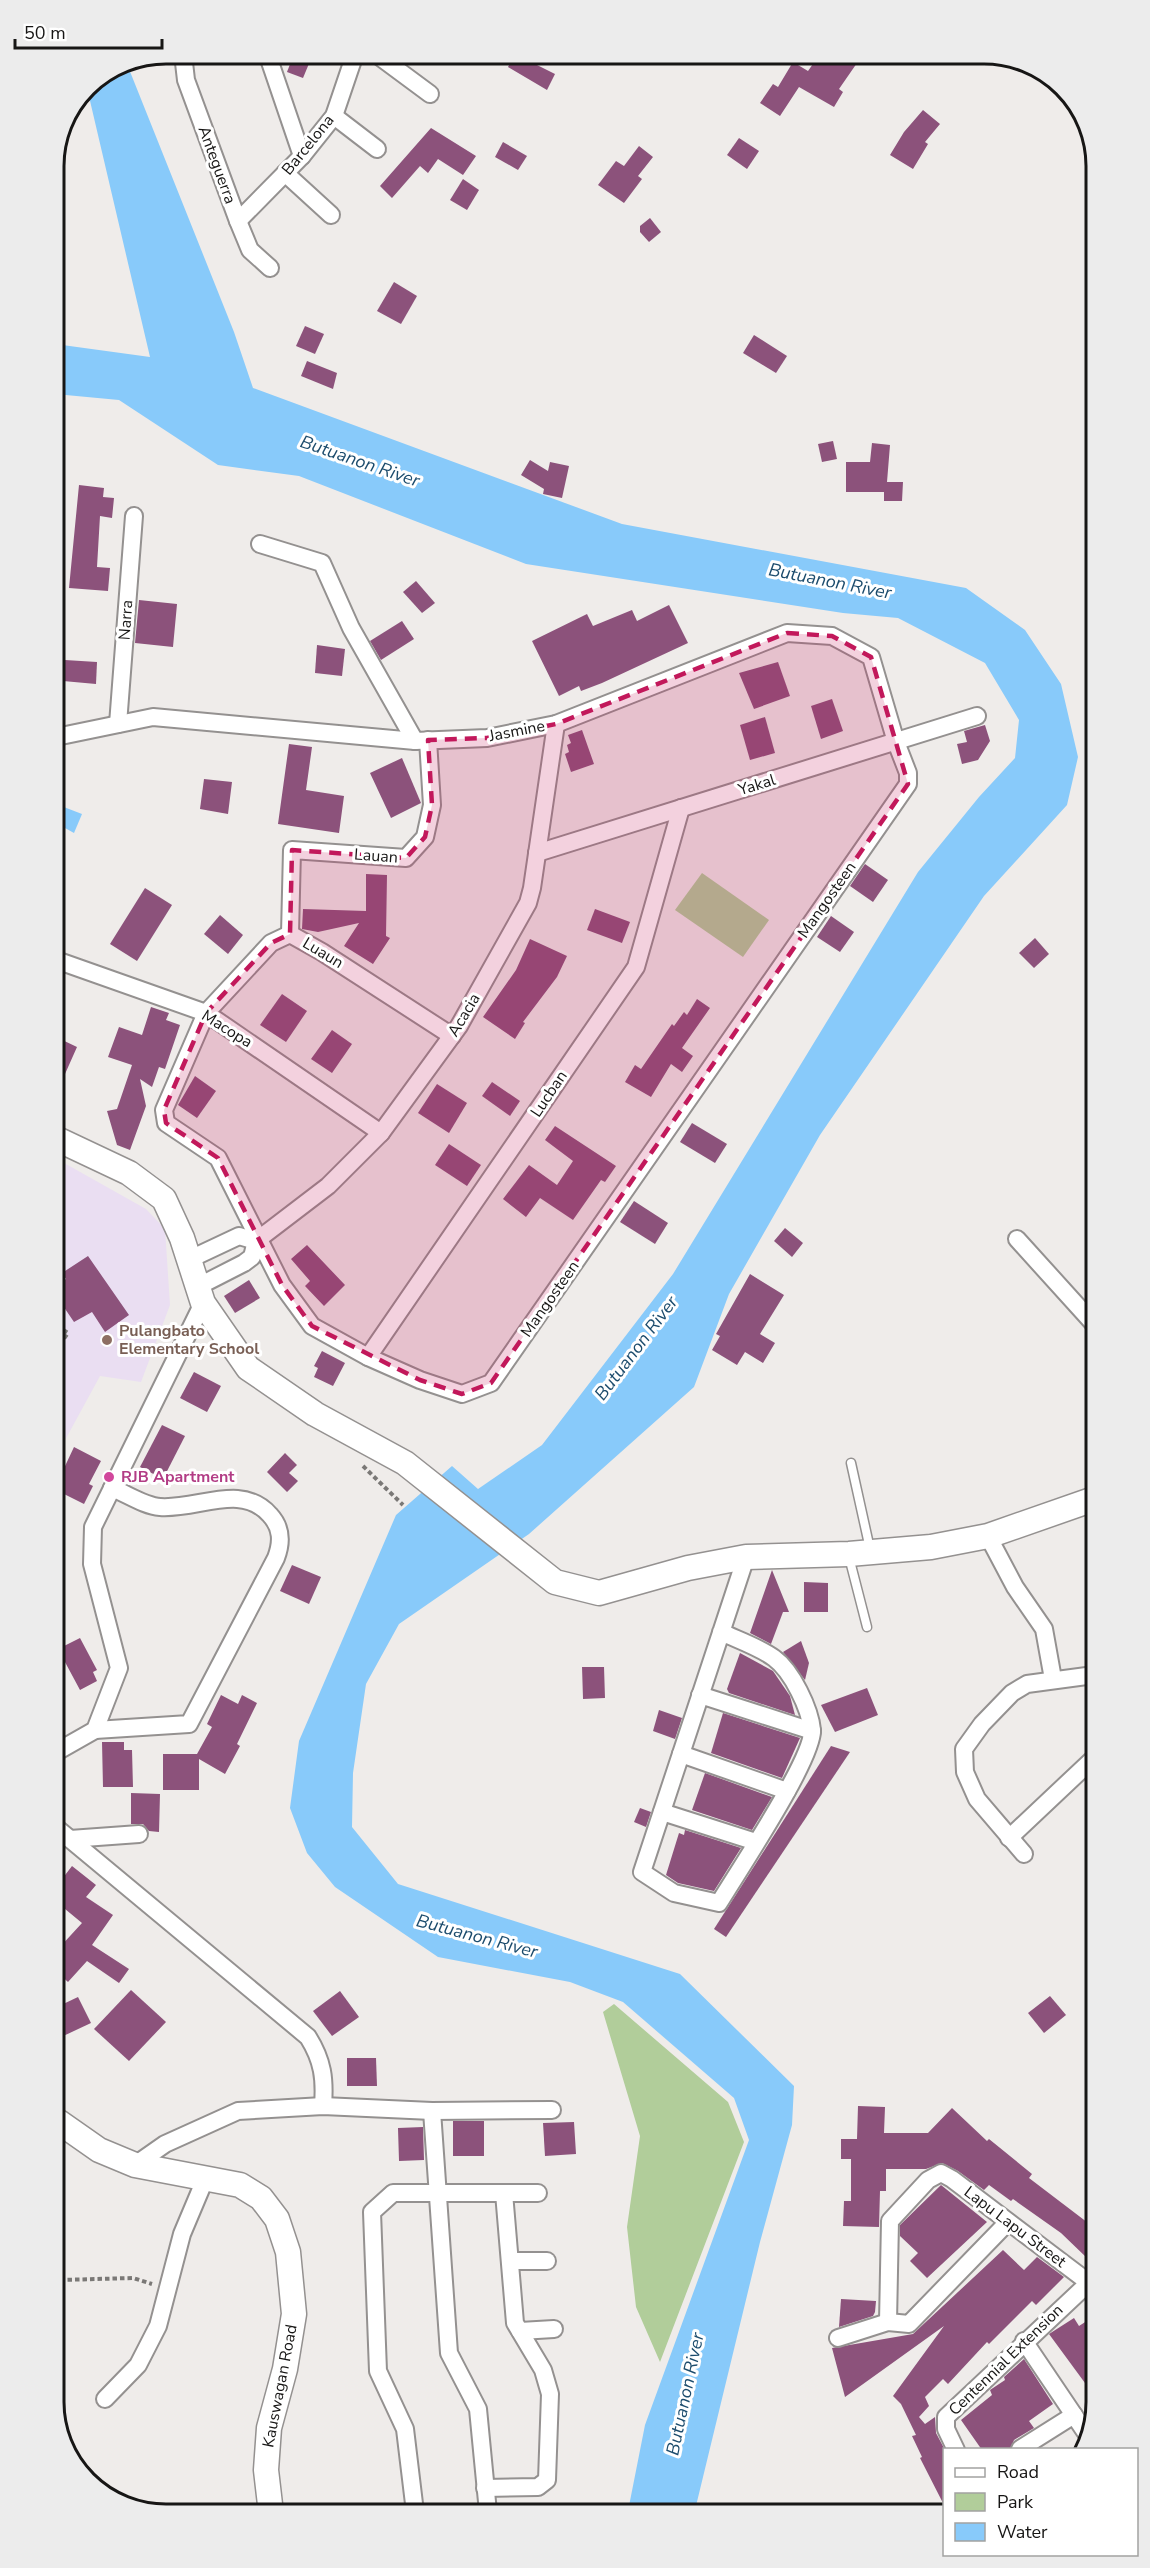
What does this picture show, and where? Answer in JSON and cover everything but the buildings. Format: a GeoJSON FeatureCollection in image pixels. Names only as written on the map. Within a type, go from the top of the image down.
{"type":"FeatureCollection","features":[{"type":"Feature","properties":{"kind":"street","name":"Anteguerra"},"geometry":{"type":"LineString","coordinates":[[184,64],[186,80],[250,250],[270,268]]}},
{"type":"Feature","properties":{"kind":"street"},"geometry":{"type":"LineString","coordinates":[[271,64],[302,156]]}},
{"type":"Feature","properties":{"kind":"street","name":"Barcelona"},"geometry":{"type":"LineString","coordinates":[[238,221],[302,156],[334,116],[352,64]]}},
{"type":"Feature","properties":{"kind":"street"},"geometry":{"type":"LineString","coordinates":[[390,64],[430,94]]}},
{"type":"Feature","properties":{"kind":"street"},"geometry":{"type":"LineString","coordinates":[[334,116],[377,149]]}},
{"type":"Feature","properties":{"kind":"street"},"geometry":{"type":"LineString","coordinates":[[285,173],[331,215]]}},
{"type":"Feature","properties":{"kind":"street","name":"Narra"},"geometry":{"type":"LineString","coordinates":[[118,724],[134,516]]}},
{"type":"Feature","properties":{"kind":"street"},"geometry":{"type":"LineString","coordinates":[[260,544],[322,563],[351,628],[422,741]]}},
{"type":"Feature","properties":{"kind":"street","name":"Jasmine"},"geometry":{"type":"LineString","coordinates":[[65,735],[153,717],[422,741],[487,738],[556,724],[787,633],[832,636],[871,657],[896,741]]}},
{"type":"Feature","properties":{"kind":"street","name":"Yakal"},"geometry":{"type":"LineString","coordinates":[[537,853],[977,717]]}},
{"type":"Feature","properties":{"kind":"street","name":"Acacia"},"geometry":{"type":"LineString","coordinates":[[201,1294],[252,1257],[258,1239],[328,1186],[381,1133],[452,1036],[528,903],[556,724]]}},
{"type":"Feature","properties":{"kind":"street","name":"Lauan"},"geometry":{"type":"LineString","coordinates":[[290,934],[292,850],[406,858],[425,837],[432,805],[422,741]]}},
{"type":"Feature","properties":{"kind":"street","name":"Mangosteen"},"geometry":{"type":"LineString","coordinates":[[206,1013],[164,1110],[166,1123],[218,1158],[282,1285],[312,1326],[368,1357],[420,1380],[462,1394],[491,1383],[908,784],[908,773],[896,741]]}},
{"type":"Feature","properties":{"kind":"street","name":"Lucban"},"geometry":{"type":"LineString","coordinates":[[368,1357],[636,966],[681,808]]}},
{"type":"Feature","properties":{"kind":"street","name":"Luaun"},"geometry":{"type":"LineString","coordinates":[[206,1013],[271,943],[290,934],[322,952],[452,1036]]}},
{"type":"Feature","properties":{"kind":"street","name":"Macopa"},"geometry":{"type":"LineString","coordinates":[[65,963],[206,1013],[381,1133]]}},
{"type":"Feature","properties":{"kind":"street"},"geometry":{"type":"LineString","coordinates":[[65,1143],[129,1173],[164,1199],[182,1238],[201,1294],[248,1368],[315,1414],[405,1463],[555,1582],[599,1593],[688,1568],[746,1557],[860,1553],[931,1547],[988,1536],[1085,1501]]}},
{"type":"Feature","properties":{"kind":"street"},"geometry":{"type":"LineString","coordinates":[[188,1260],[239,1236],[258,1239]]}},
{"type":"Feature","properties":{"kind":"street"},"geometry":{"type":"LineString","coordinates":[[1017,1239],[1085,1314]]}},
{"type":"Feature","properties":{"kind":"street"},"geometry":{"type":"LineString","coordinates":[[95,1730],[118,1668],[92,1564],[93,1527],[201,1294]]}},
{"type":"Feature","properties":{"kind":"street"},"geometry":{"type":"LineString","coordinates":[[64,1747],[95,1730],[189,1724],[276,1558],[281,1538],[278,1524],[269,1513],[247,1498],[234,1497],[179,1508],[156,1507],[112,1488]]}},
{"type":"Feature","properties":{"kind":"street"},"geometry":{"type":"LineString","coordinates":[[988,1536],[1015,1587],[1044,1629],[1053,1679]]}},
{"type":"Feature","properties":{"kind":"street"},"geometry":{"type":"LineString","coordinates":[[721,1632],[774,1658],[783,1666],[799,1691],[812,1731],[806,1754],[787,1791],[719,1903],[674,1893],[642,1872],[700,1695],[721,1632],[746,1557]]}},
{"type":"Feature","properties":{"kind":"street"},"geometry":{"type":"LineString","coordinates":[[1024,1854],[977,1799],[965,1772],[964,1749],[981,1724],[1012,1693],[1027,1684],[1085,1676]]}},
{"type":"Feature","properties":{"kind":"street"},"geometry":{"type":"LineString","coordinates":[[700,1695],[812,1731]]}},
{"type":"Feature","properties":{"kind":"street"},"geometry":{"type":"LineString","coordinates":[[681,1754],[787,1791]]}},
{"type":"Feature","properties":{"kind":"street"},"geometry":{"type":"LineString","coordinates":[[1009,1838],[1085,1766]]}},
{"type":"Feature","properties":{"kind":"street"},"geometry":{"type":"LineString","coordinates":[[662,1812],[756,1842]]}},
{"type":"Feature","properties":{"kind":"street"},"geometry":{"type":"LineString","coordinates":[[64,1835],[140,1834]]}},
{"type":"Feature","properties":{"kind":"street"},"geometry":{"type":"LineString","coordinates":[[64,1835],[308,2037],[320,2056],[325,2078],[323,2106]]}},
{"type":"Feature","properties":{"kind":"street"},"geometry":{"type":"LineString","coordinates":[[135,2165],[165,2144],[238,2111],[323,2106],[432,2111],[552,2110]]}},
{"type":"Feature","properties":{"kind":"street"},"geometry":{"type":"LineString","coordinates":[[432,2111],[449,2353],[478,2409],[487,2503]]}},
{"type":"Feature","properties":{"kind":"street","name":"Kauswagan Road"},"geometry":{"type":"LineString","coordinates":[[64,2126],[99,2150],[135,2165],[240,2185],[261,2198],[277,2219],[288,2252],[294,2314],[285,2368],[269,2428],[266,2470],[270,2503]]}},
{"type":"Feature","properties":{"kind":"street","name":"Lapu Lapu Street"},"geometry":{"type":"LineString","coordinates":[[888,2322],[890,2221],[928,2180],[941,2174],[952,2179],[1008,2222],[1085,2275]]}},
{"type":"Feature","properties":{"kind":"street"},"geometry":{"type":"LineString","coordinates":[[105,2399],[138,2365],[158,2326],[182,2234],[206,2177]]}},
{"type":"Feature","properties":{"kind":"street"},"geometry":{"type":"LineString","coordinates":[[414,2503],[405,2429],[378,2371],[372,2212],[393,2193],[538,2193]]}},
{"type":"Feature","properties":{"kind":"street"},"geometry":{"type":"LineString","coordinates":[[486,2488],[538,2487],[547,2480],[550,2394],[543,2370],[515,2323],[504,2193]]}},
{"type":"Feature","properties":{"kind":"street"},"geometry":{"type":"LineString","coordinates":[[838,2338],[888,2322],[909,2324],[1008,2222]]}},
{"type":"Feature","properties":{"kind":"street"},"geometry":{"type":"LineString","coordinates":[[510,2261],[547,2261]]}},
{"type":"Feature","properties":{"kind":"street","name":"Centennial Extension"},"geometry":{"type":"LineString","coordinates":[[955,2448],[945,2421],[949,2413],[1024,2341],[1085,2287]]}},
{"type":"Feature","properties":{"kind":"street"},"geometry":{"type":"LineString","coordinates":[[520,2331],[554,2329]]}},
{"type":"Feature","properties":{"kind":"street"},"geometry":{"type":"LineString","coordinates":[[1024,2341],[1082,2427]]}},
{"type":"Feature","properties":{"kind":"street"},"geometry":{"type":"LineString","coordinates":[[1023,2448],[1074,2415]]}},
{"type":"Feature","properties":{"kind":"lane"},"geometry":{"type":"LineString","coordinates":[[851,1463],[867,1627]]}},
{"type":"Feature","properties":{"kind":"path"},"geometry":{"type":"LineString","coordinates":[[362,1439],[360,1463],[403,1505]]}},
{"type":"Feature","properties":{"kind":"path"},"geometry":{"type":"LineString","coordinates":[[64,2280],[133,2278],[155,2286],[169,2280]]}},
{"type":"Feature","properties":{"kind":"highlighted area"},"geometry":{"type":"Polygon","coordinates":[[[787,633],[832,636],[871,657],[908,784],[491,1383],[462,1394],[420,1380],[312,1326],[282,1285],[218,1158],[166,1123],[164,1110],[206,1013],[271,943],[290,934],[292,850],[406,858],[425,837],[432,805],[428,740],[487,738],[556,724],[787,633]]]}},
{"type":"Feature","properties":{"kind":"shaded area","name":"Pulangbato Elementary School"},"geometry":{"type":"Polygon","coordinates":[[[65,1163],[146,1209],[165,1229],[170,1305],[141,1382],[100,1376],[64,1441],[65,1163]]]}},
{"type":"Feature","properties":{"kind":"green space"},"geometry":{"type":"Polygon","coordinates":[[[702,873],[769,920],[743,957],[675,910],[702,873]]]}},
{"type":"Feature","properties":{"kind":"green space"},"geometry":{"type":"Polygon","coordinates":[[[614,2004],[728,2102],[744,2142],[660,2362],[636,2307],[627,2227],[640,2136],[603,2012],[614,2004]]]}},
{"type":"Feature","properties":{"kind":"water","name":"Butuanon River"},"geometry":{"type":"Polygon","coordinates":[[[130,71],[234,332],[253,388],[622,524],[966,588],[1025,630],[1061,684],[1078,757],[1067,805],[984,896],[820,1135],[729,1294],[694,1387],[529,1534],[399,1624],[366,1684],[353,1773],[352,1827],[398,1884],[680,1974],[794,2086],[792,2125],[760,2242],[697,2504],[629,2504],[645,2425],[749,2140],[734,2098],[623,2002],[570,1982],[438,1957],[335,1887],[307,1853],[290,1808],[299,1741],[396,1515],[452,1466],[478,1489],[542,1445],[673,1274],[918,872],[979,797],[1015,758],[1019,720],[985,663],[898,618],[843,613],[526,564],[299,476],[218,465],[119,400],[65,395],[65,345],[150,357],[90,100],[110,82],[130,71]]]}},
{"type":"Feature","properties":{"kind":"water"},"geometry":{"type":"Polygon","coordinates":[[[65,807],[82,814],[74,833],[65,828],[65,807]]]}},
{"type":"Feature","properties":{"kind":"place","name":"Pulangbato Elementary School"},"geometry":{"type":"Point","coordinates":[107,1340]}},
{"type":"Feature","properties":{"kind":"place","name":"RJB Apartment"},"geometry":{"type":"Point","coordinates":[109,1477]}}]}
